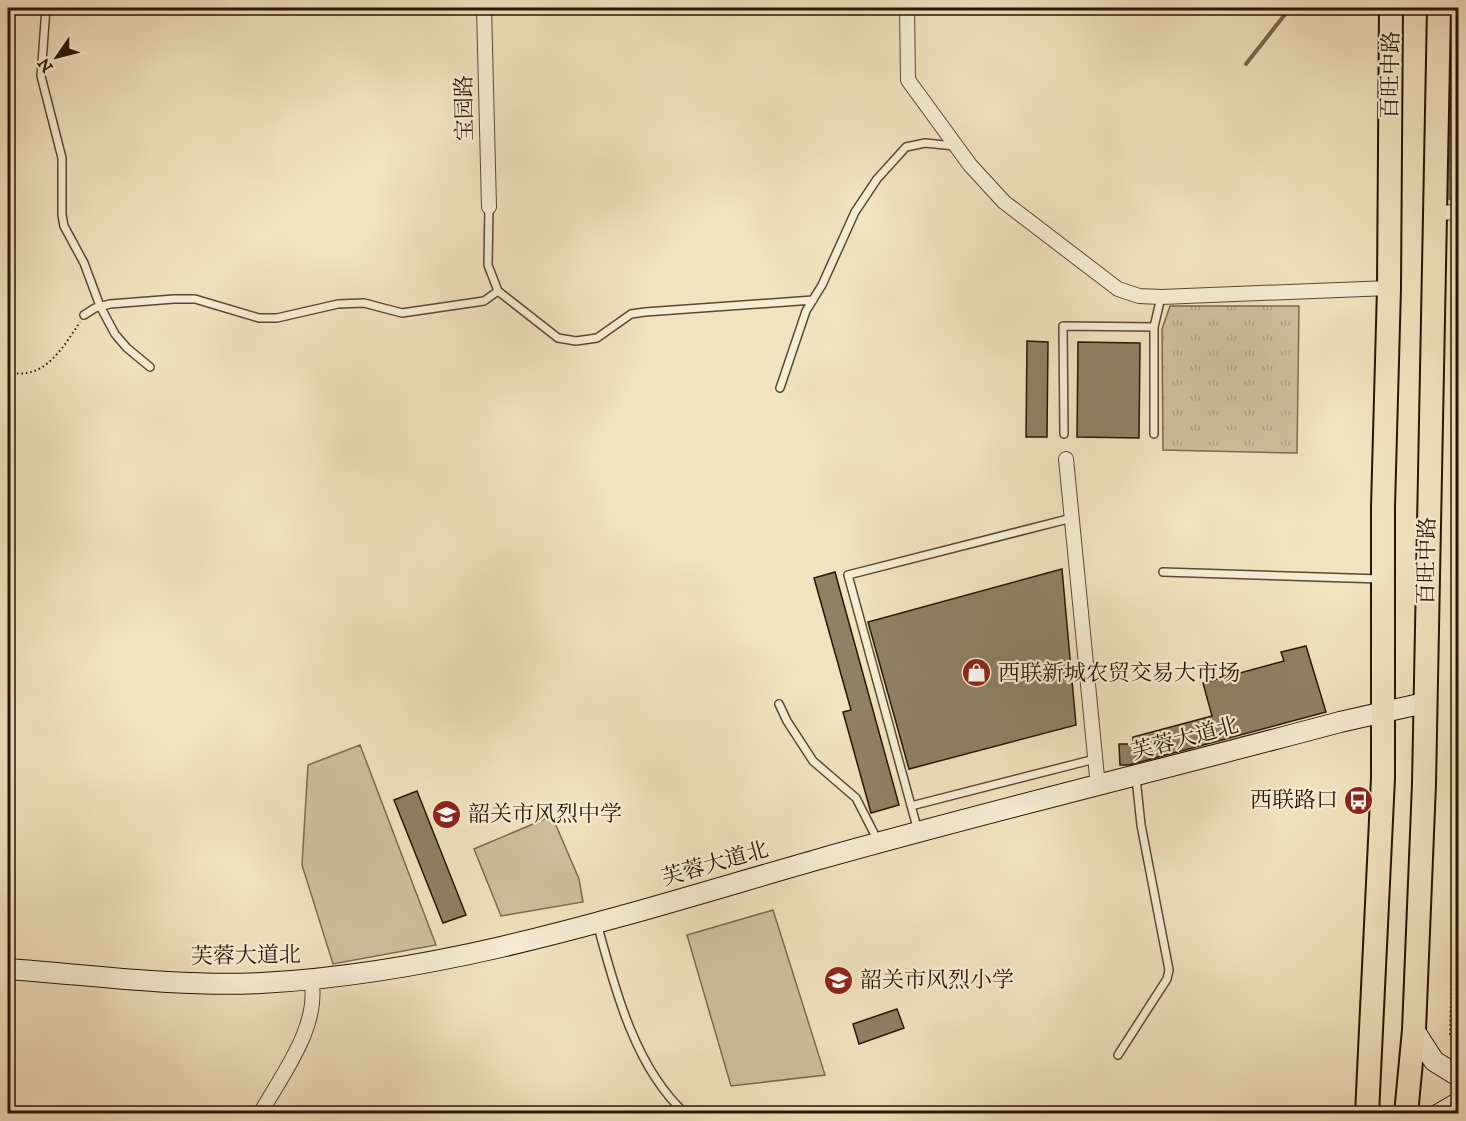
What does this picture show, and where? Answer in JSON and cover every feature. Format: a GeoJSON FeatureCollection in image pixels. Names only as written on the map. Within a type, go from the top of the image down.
{"type":"FeatureCollection","features":[{"type":"Feature","properties":{"kind":"main road","name":"百旺中路"},"geometry":{"type":"LineString","coordinates":[[1367,1113],[1378,915],[1384,712],[1383,579],[1389,288],[1391,8]]}},
{"type":"Feature","properties":{"kind":"main road","name":"百旺中路"},"geometry":{"type":"LineString","coordinates":[[1406,1113],[1413,1030],[1424,784],[1424,703],[1447,212],[1439,8]]}},
{"type":"Feature","properties":{"kind":"main road","name":"芙蓉大道北"},"geometry":{"type":"LineString","coordinates":[[8,969],[197,982],[259,983],[403,966],[471,953],[597,923],[919,833],[1424,703]]}},
{"type":"Feature","properties":{"kind":"main road"},"geometry":{"type":"LineString","coordinates":[[1413,1030],[1434,1061],[1458,1076]]}},
{"type":"Feature","properties":{"kind":"main road"},"geometry":{"type":"LineString","coordinates":[[1439,1113],[1458,1103]]}},
{"type":"Feature","properties":{"kind":"street","name":"宝园路"},"geometry":{"type":"LineString","coordinates":[[484,8],[489,207]]}},
{"type":"Feature","properties":{"kind":"street"},"geometry":{"type":"LineString","coordinates":[[907,8],[908,80],[957,146],[987,186],[1004,202],[1118,290],[1139,296],[1161,297],[1389,288]]}},
{"type":"Feature","properties":{"kind":"street"},"geometry":{"type":"LineString","coordinates":[[1066,459],[1098,787]]}},
{"type":"Feature","properties":{"kind":"street"},"geometry":{"type":"LineString","coordinates":[[260,1113],[298,1045],[310,1017],[314,1002],[311,978]]}},
{"type":"Feature","properties":{"kind":"lane"},"geometry":{"type":"LineString","coordinates":[[46,8],[41,75],[62,158],[64,226],[115,334],[127,348],[150,367]]}},
{"type":"Feature","properties":{"kind":"lane"},"geometry":{"type":"LineString","coordinates":[[780,388],[806,311],[855,212],[877,179],[906,147],[925,143],[957,146]]}},
{"type":"Feature","properties":{"kind":"lane"},"geometry":{"type":"LineString","coordinates":[[489,207],[488,265],[498,291],[558,338],[576,341],[597,338],[631,314],[813,300]]}},
{"type":"Feature","properties":{"kind":"lane"},"geometry":{"type":"LineString","coordinates":[[84,315],[100,306],[143,301],[195,299],[259,318],[277,318],[338,303],[364,303],[402,313],[484,301],[498,291]]}},
{"type":"Feature","properties":{"kind":"lane"},"geometry":{"type":"LineString","coordinates":[[1154,434],[1154,327],[1161,297]]}},
{"type":"Feature","properties":{"kind":"lane"},"geometry":{"type":"LineString","coordinates":[[1064,434],[1063,326],[1154,327]]}},
{"type":"Feature","properties":{"kind":"lane"},"geometry":{"type":"LineString","coordinates":[[919,833],[848,575],[1072,518]]}},
{"type":"Feature","properties":{"kind":"lane"},"geometry":{"type":"LineString","coordinates":[[1163,572],[1383,579]]}},
{"type":"Feature","properties":{"kind":"lane"},"geometry":{"type":"LineString","coordinates":[[779,704],[787,722],[813,761],[855,798],[879,844]]}},
{"type":"Feature","properties":{"kind":"lane"},"geometry":{"type":"LineString","coordinates":[[911,806],[1095,759]]}},
{"type":"Feature","properties":{"kind":"lane"},"geometry":{"type":"LineString","coordinates":[[1118,1055],[1167,979],[1169,970],[1141,825],[1135,777]]}},
{"type":"Feature","properties":{"kind":"lane"},"geometry":{"type":"LineString","coordinates":[[597,923],[617,998],[652,1072],[674,1103],[686,1113]]}},
{"type":"Feature","properties":{"kind":"path"},"geometry":{"type":"LineString","coordinates":[[8,372],[20,375],[34,373],[46,365],[57,356],[84,315]]}},
{"type":"Feature","properties":{"kind":"path"},"geometry":{"type":"LineString","coordinates":[[1458,420],[1456,570],[1458,572]]}},
{"type":"Feature","properties":{"kind":"path"},"geometry":{"type":"LineString","coordinates":[[1457,1046],[1450,1036],[1458,751]]}},
{"type":"Feature","properties":{"kind":"green space"},"geometry":{"type":"Polygon","coordinates":[[[1451,8],[1458,8],[1458,200],[1449,199],[1451,8]]]}},
{"type":"Feature","properties":{"kind":"green space"},"geometry":{"type":"Polygon","coordinates":[[[1170,306],[1299,306],[1297,453],[1163,450],[1162,329],[1170,306]]]}},
{"type":"Feature","properties":{"kind":"green space"},"geometry":{"type":"Polygon","coordinates":[[[360,745],[436,945],[333,964],[302,865],[308,765],[360,745]]]}},
{"type":"Feature","properties":{"kind":"green space"},"geometry":{"type":"Polygon","coordinates":[[[552,816],[579,879],[583,902],[501,916],[474,849],[552,816]]]}},
{"type":"Feature","properties":{"kind":"green space"},"geometry":{"type":"Polygon","coordinates":[[[773,910],[825,1075],[731,1086],[687,935],[773,910]]]}},
{"type":"Feature","properties":{"kind":"building"},"geometry":{"type":"Polygon","coordinates":[[[1027,341],[1048,342],[1047,437],[1026,437],[1027,341]]]}},
{"type":"Feature","properties":{"kind":"building"},"geometry":{"type":"Polygon","coordinates":[[[1078,342],[1140,343],[1139,438],[1077,437],[1078,342]]]}},
{"type":"Feature","properties":{"kind":"building","name":"西联新城农贸交易大市场"},"geometry":{"type":"Polygon","coordinates":[[[1062,569],[1076,725],[909,769],[868,622],[1062,569]]]}},
{"type":"Feature","properties":{"kind":"building"},"geometry":{"type":"Polygon","coordinates":[[[835,572],[899,805],[871,813],[843,712],[851,710],[814,578],[835,572]]]}},
{"type":"Feature","properties":{"kind":"building"},"geometry":{"type":"Polygon","coordinates":[[[1306,646],[1326,712],[1129,765],[1120,765],[1119,744],[1133,744],[1133,737],[1212,716],[1203,683],[1284,661],[1281,652],[1306,646]]]}},
{"type":"Feature","properties":{"kind":"building"},"geometry":{"type":"Polygon","coordinates":[[[417,791],[466,915],[443,923],[394,800],[417,791]]]}},
{"type":"Feature","properties":{"kind":"building"},"geometry":{"type":"Polygon","coordinates":[[[897,1009],[904,1028],[859,1044],[853,1024],[897,1009]]]}},
{"type":"Feature","properties":{"kind":"waterway"},"geometry":{"type":"LineString","coordinates":[[1246,64],[1290,8]]}},
{"type":"Feature","properties":{"kind":"place","name":"西联新城农贸交易大市场"},"geometry":{"type":"Point","coordinates":[977,673]}},
{"type":"Feature","properties":{"kind":"place","name":"西联路口"},"geometry":{"type":"Point","coordinates":[1359,800]}},
{"type":"Feature","properties":{"kind":"place","name":"韶关市风烈中学"},"geometry":{"type":"Point","coordinates":[447,814]}},
{"type":"Feature","properties":{"kind":"place","name":"韶关市风烈小学"},"geometry":{"type":"Point","coordinates":[839,980]}}]}
